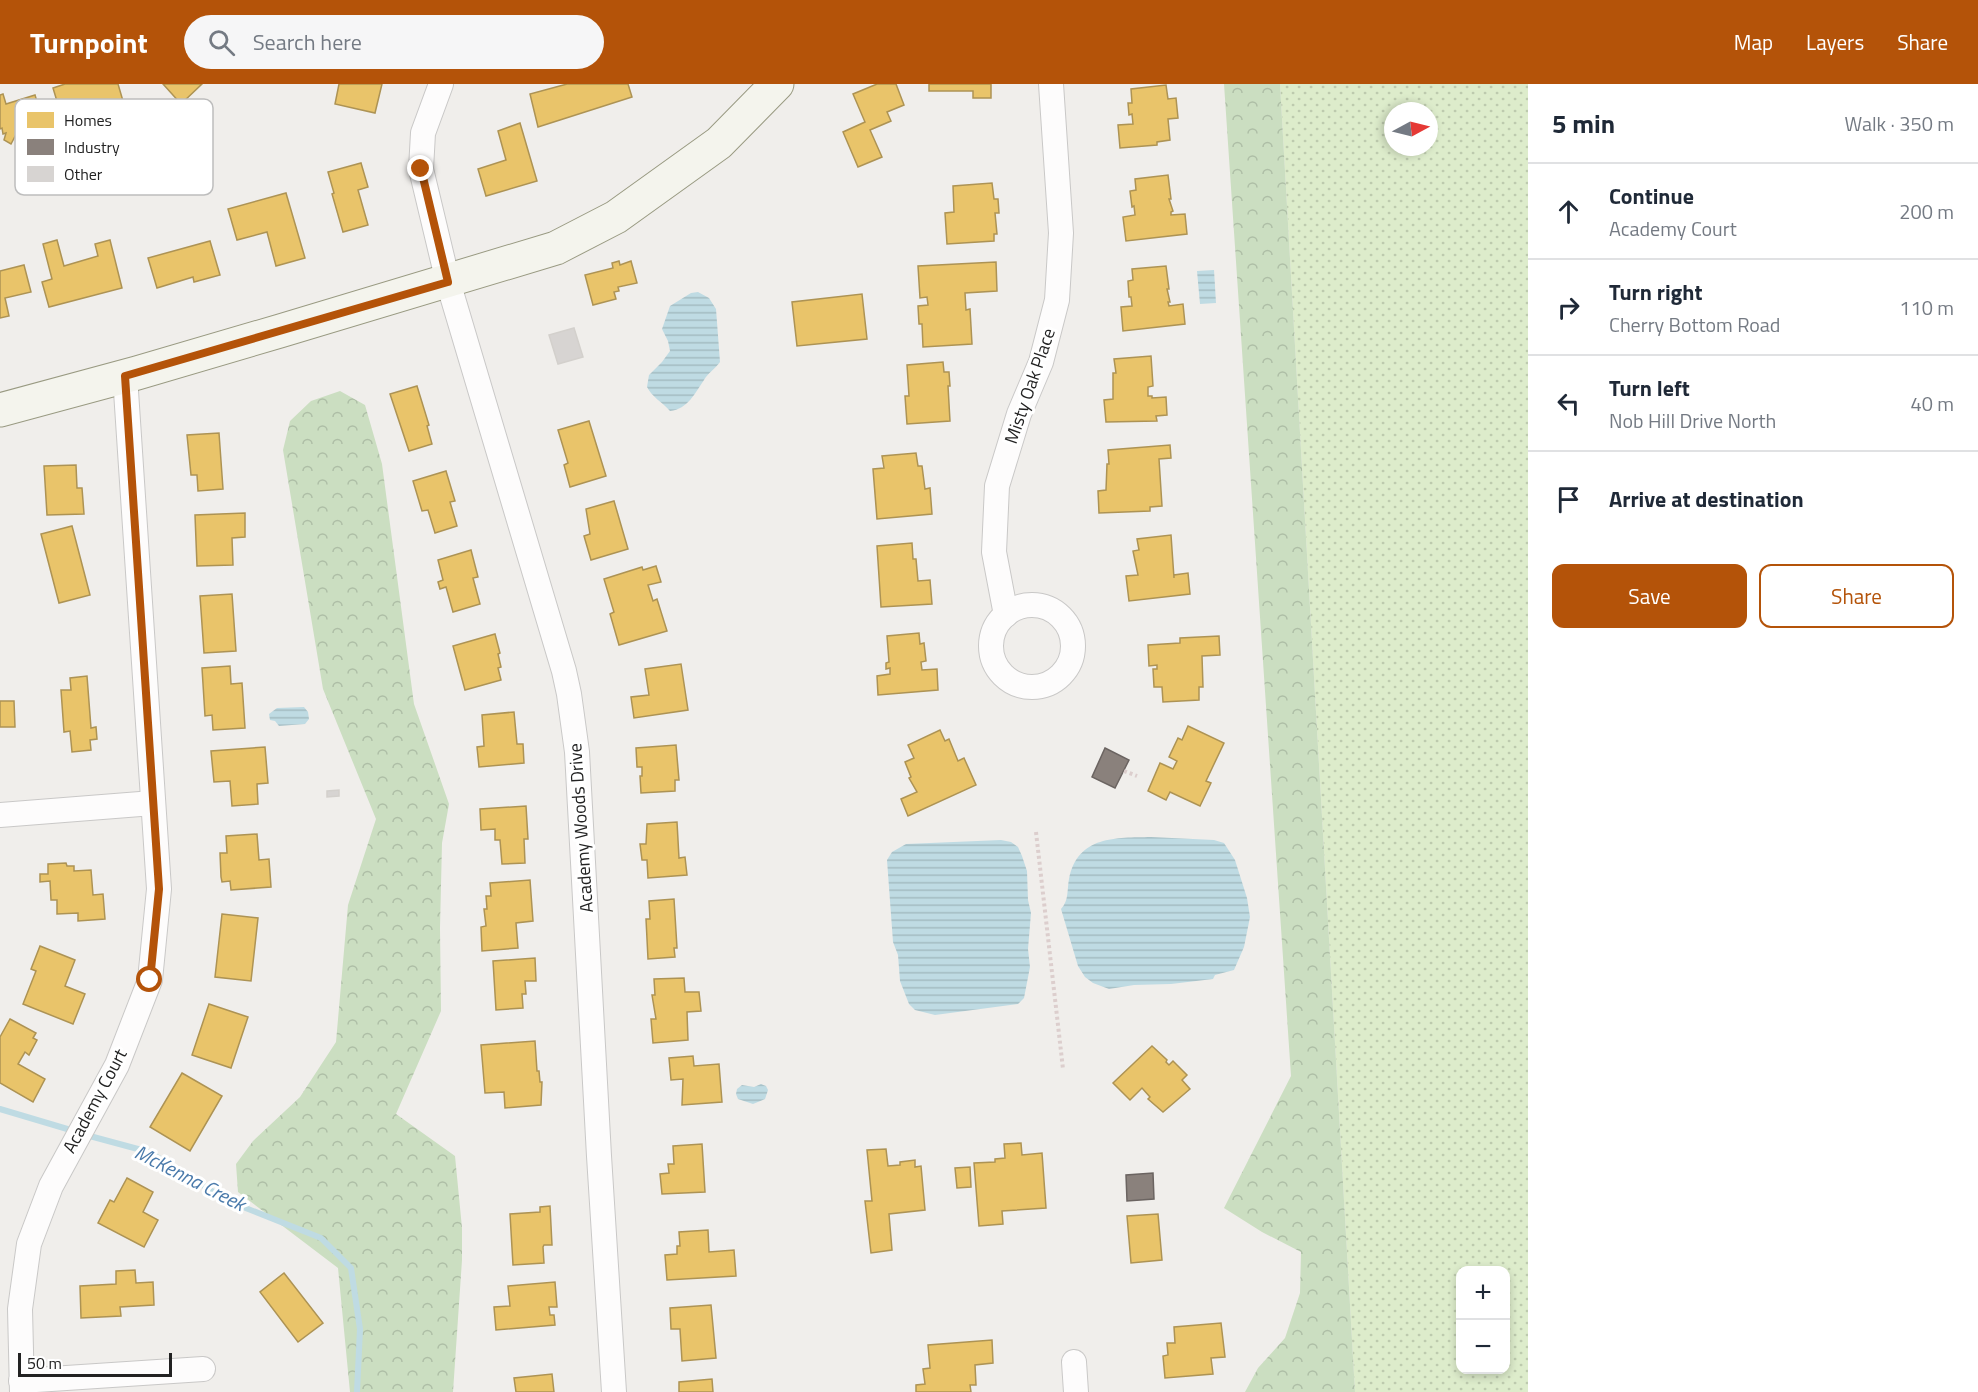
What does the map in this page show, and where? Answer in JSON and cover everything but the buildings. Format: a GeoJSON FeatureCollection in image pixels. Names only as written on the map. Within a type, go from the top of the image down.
{"type":"FeatureCollection","features":[{"type":"Feature","properties":{"kind":"main road"},"geometry":{"type":"LineString","coordinates":[[0,410],[448,282],[556,248],[616,217],[719,143],[777,84]]}},
{"type":"Feature","properties":{"kind":"street","name":"Academy Woods Drive"},"geometry":{"type":"LineString","coordinates":[[441,84],[423,133],[421,169],[448,282],[569,694],[578,759],[614,1392]]}},
{"type":"Feature","properties":{"kind":"street","name":"Misty Oak Place"},"geometry":{"type":"LineString","coordinates":[[1006,615],[994,552],[997,486],[1019,414],[1041,362],[1057,300],[1061,233],[1051,84]]}},
{"type":"Feature","properties":{"kind":"street","name":"Academy Court"},"geometry":{"type":"LineString","coordinates":[[22,1386],[20,1309],[29,1244],[51,1186],[117,1065],[150,980],[159,889],[125,376]]}},
{"type":"Feature","properties":{"kind":"street"},"geometry":{"type":"LineString","coordinates":[[0,815],[153,803]]}},
{"type":"Feature","properties":{"kind":"street"},"geometry":{"type":"LineString","coordinates":[[1074,1362],[1076,1392]]}},
{"type":"Feature","properties":{"kind":"street"},"geometry":{"type":"LineString","coordinates":[[22,1386],[204,1369]]}},
{"type":"Feature","properties":{"kind":"path"},"geometry":{"type":"LineString","coordinates":[[1124,771],[1137,776]]}},
{"type":"Feature","properties":{"kind":"path"},"geometry":{"type":"LineString","coordinates":[[1036,832],[1063,1069]]}},
{"type":"Feature","properties":{"kind":"green space"},"geometry":{"type":"Polygon","coordinates":[[[1224,84],[1280,84],[1355,1392],[1245,1392],[1258,1368],[1285,1338],[1300,1293],[1301,1252],[1262,1232],[1224,1208],[1291,1076],[1224,84]]]}},
{"type":"Feature","properties":{"kind":"green space"},"geometry":{"type":"Polygon","coordinates":[[[1280,84],[1528,84],[1528,1392],[1355,1392],[1280,84]]]}},
{"type":"Feature","properties":{"kind":"green space"},"geometry":{"type":"Polygon","coordinates":[[[340,391],[365,405],[382,464],[414,704],[449,804],[442,843],[441,1011],[396,1114],[455,1156],[462,1228],[462,1260],[453,1392],[350,1392],[338,1268],[238,1192],[236,1164],[253,1141],[300,1097],[336,1042],[348,905],[376,819],[323,689],[283,450],[290,421],[311,401],[340,391]]]}},
{"type":"Feature","properties":{"kind":"water"},"geometry":{"type":"Polygon","coordinates":[[[1214,270],[1216,303],[1200,304],[1197,271],[1214,270]]]}},
{"type":"Feature","properties":{"kind":"water"},"geometry":{"type":"Polygon","coordinates":[[[698,292],[709,298],[716,309],[720,362],[686,404],[670,411],[649,391],[647,387],[649,375],[670,351],[662,329],[670,306],[691,293],[698,292]]]}},
{"type":"Feature","properties":{"kind":"water"},"geometry":{"type":"Polygon","coordinates":[[[304,707],[309,719],[305,724],[279,726],[275,721],[270,720],[269,714],[277,708],[304,707]]]}},
{"type":"Feature","properties":{"kind":"water"},"geometry":{"type":"Polygon","coordinates":[[[1151,837],[1214,840],[1224,843],[1235,860],[1247,898],[1250,917],[1244,947],[1234,970],[1215,975],[1213,979],[1109,989],[1093,983],[1085,977],[1078,966],[1061,909],[1067,899],[1069,879],[1081,854],[1090,847],[1112,839],[1151,837]]]}},
{"type":"Feature","properties":{"kind":"water"},"geometry":{"type":"Polygon","coordinates":[[[1001,840],[1011,842],[1018,847],[1027,871],[1031,913],[1028,949],[1030,967],[1024,998],[1018,1004],[935,1015],[915,1010],[909,1004],[900,981],[898,955],[893,942],[887,860],[892,852],[906,844],[1001,840]]]}},
{"type":"Feature","properties":{"kind":"water"},"geometry":{"type":"Polygon","coordinates":[[[761,1084],[768,1090],[765,1099],[753,1104],[738,1099],[737,1089],[742,1085],[754,1087],[761,1084]]]}},
{"type":"Feature","properties":{"kind":"waterway","name":"McKenna Creek"},"geometry":{"type":"LineString","coordinates":[[0,1109],[74,1131]]}},
{"type":"Feature","properties":{"kind":"waterway","name":"McKenna Creek"},"geometry":{"type":"LineString","coordinates":[[86,1135],[149,1152],[228,1201],[321,1238],[351,1268],[360,1329],[357,1392]]}},
{"type":"Feature","properties":{"kind":"route"},"geometry":{"type":"LineString","coordinates":[[150,980],[159,889],[125,376],[448,282],[421,169]]}}]}
